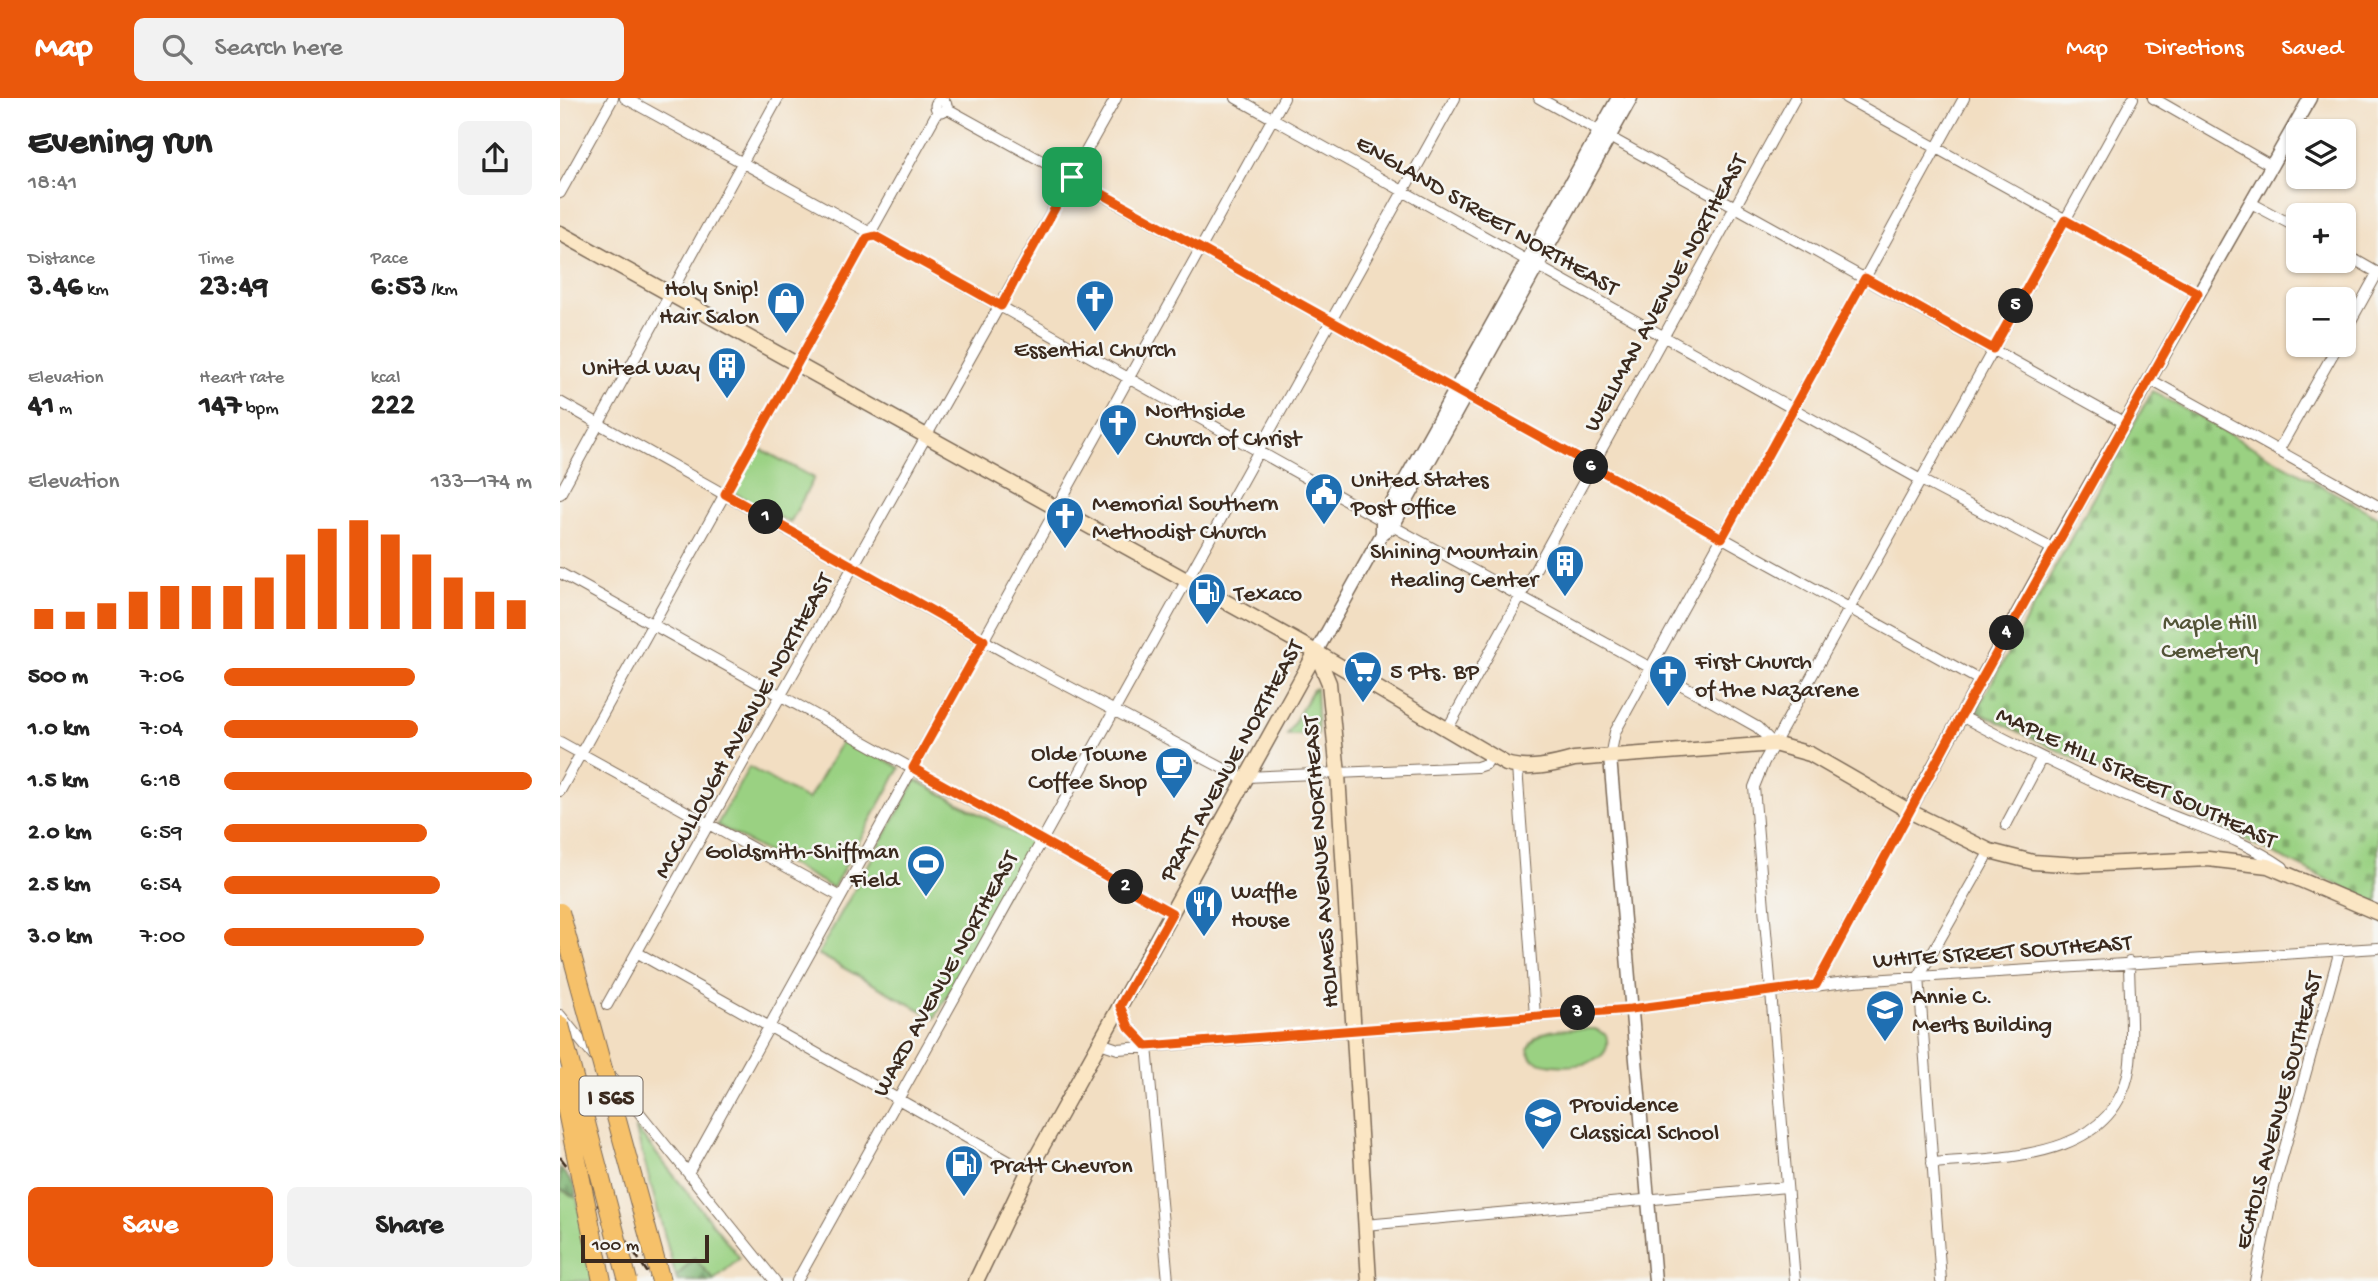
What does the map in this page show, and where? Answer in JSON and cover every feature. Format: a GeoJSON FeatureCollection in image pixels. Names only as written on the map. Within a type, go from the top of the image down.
{"type":"FeatureCollection","features":[{"type":"Feature","properties":{"kind":"highway","name":"I 565"},"geometry":{"type":"LineString","coordinates":[[560,912],[661,1281]]}},
{"type":"Feature","properties":{"kind":"highway","name":"I 565"},"geometry":{"type":"LineString","coordinates":[[560,1025],[628,1281]]}},
{"type":"Feature","properties":{"kind":"highway"},"geometry":{"type":"LineString","coordinates":[[560,1077],[603,1281]]}},
{"type":"Feature","properties":{"kind":"main road"},"geometry":{"type":"LineString","coordinates":[[560,233],[1316,652],[1448,728],[1491,756],[1517,768],[1574,759]]}},
{"type":"Feature","properties":{"kind":"main road","name":"HOLMES AVENUE NORTHEAST"},"geometry":{"type":"LineString","coordinates":[[1316,652],[1329,683],[1338,774],[1369,1281]]}},
{"type":"Feature","properties":{"kind":"main road","name":"PRATT AVENUE NORTHEAST"},"geometry":{"type":"LineString","coordinates":[[976,1281],[1028,1172],[1316,652]]}},
{"type":"Feature","properties":{"kind":"main road"},"geometry":{"type":"LineString","coordinates":[[1448,728],[1468,733],[1515,757],[1574,759],[1774,744],[1810,754],[1909,811],[1990,851],[2033,862],[2079,865],[2219,860],[2268,866],[2378,912]]}},
{"type":"Feature","properties":{"kind":"main road","name":"PRATT AVENUE NORTHEAST"},"geometry":{"type":"LineString","coordinates":[[966,1281],[999,1229]]}},
{"type":"Feature","properties":{"kind":"street"},"geometry":{"type":"LineString","coordinates":[[560,193],[612,98]]}},
{"type":"Feature","properties":{"kind":"street"},"geometry":{"type":"LineString","coordinates":[[625,98],[1711,701],[1757,727],[1774,744]]}},
{"type":"Feature","properties":{"kind":"street"},"geometry":{"type":"LineString","coordinates":[[560,494],[778,98]]}},
{"type":"Feature","properties":{"kind":"street","name":"MCCULLOUGH AVENUE NORTHEAST"},"geometry":{"type":"LineString","coordinates":[[607,1005],[783,696],[1116,98]]}},
{"type":"Feature","properties":{"kind":"street","name":"ENGLAND STREET NORTHEAST"},"geometry":{"type":"LineString","coordinates":[[1236,98],[1921,480],[2053,549]]}},
{"type":"Feature","properties":{"kind":"street"},"geometry":{"type":"LineString","coordinates":[[688,1173],[1284,98]]}},
{"type":"Feature","properties":{"kind":"street","name":"WARD AVENUE NORTHEAST"},"geometry":{"type":"LineString","coordinates":[[797,1281],[1455,98]]}},
{"type":"Feature","properties":{"kind":"street"},"geometry":{"type":"LineString","coordinates":[[1539,98],[2125,423]]}},
{"type":"Feature","properties":{"kind":"street"},"geometry":{"type":"LineString","coordinates":[[1387,523],[1604,134],[1618,98]]}},
{"type":"Feature","properties":{"kind":"street"},"geometry":{"type":"LineString","coordinates":[[1604,134],[1631,98]]}},
{"type":"Feature","properties":{"kind":"street","name":"WELLMAN AVENUE NORTHEAST"},"geometry":{"type":"LineString","coordinates":[[1448,728],[1795,98]]}},
{"type":"Feature","properties":{"kind":"street"},"geometry":{"type":"LineString","coordinates":[[1846,98],[2198,293]]}},
{"type":"Feature","properties":{"kind":"street"},"geometry":{"type":"LineString","coordinates":[[1655,1281],[1610,757],[1615,732],[1964,98]]}},
{"type":"Feature","properties":{"kind":"street"},"geometry":{"type":"LineString","coordinates":[[1795,1281],[1754,787],[1774,744],[2133,98]]}},
{"type":"Feature","properties":{"kind":"street"},"geometry":{"type":"LineString","coordinates":[[2153,98],[2272,166]]}},
{"type":"Feature","properties":{"kind":"street"},"geometry":{"type":"LineString","coordinates":[[1816,985],[2053,549],[2310,98]]}},
{"type":"Feature","properties":{"kind":"street"},"geometry":{"type":"LineString","coordinates":[[560,791],[870,233],[939,103],[1980,681]]}},
{"type":"Feature","properties":{"kind":"street"},"geometry":{"type":"LineString","coordinates":[[2251,203],[2286,222]]}},
{"type":"Feature","properties":{"kind":"street"},"geometry":{"type":"LineString","coordinates":[[2356,260],[2378,273],[2356,312]]}},
{"type":"Feature","properties":{"kind":"street"},"geometry":{"type":"LineString","coordinates":[[2278,451],[2331,357]]}},
{"type":"Feature","properties":{"kind":"street"},"geometry":{"type":"LineString","coordinates":[[2149,379],[2378,506]]}},
{"type":"Feature","properties":{"kind":"street"},"geometry":{"type":"LineString","coordinates":[[560,402],[984,640],[1246,778],[1477,767],[1486,764],[1491,756]]}},
{"type":"Feature","properties":{"kind":"street","name":"PRATT AVENUE NORTHEAST"},"geometry":{"type":"LineString","coordinates":[[1316,652],[1387,523]]}},
{"type":"Feature","properties":{"kind":"street"},"geometry":{"type":"LineString","coordinates":[[560,573],[1172,913]]}},
{"type":"Feature","properties":{"kind":"street","name":"MAPLE HILL STREET SOUTHEAST"},"geometry":{"type":"LineString","coordinates":[[1961,716],[2041,759],[2268,857],[2295,876]]}},
{"type":"Feature","properties":{"kind":"street"},"geometry":{"type":"LineString","coordinates":[[560,742],[841,897]]}},
{"type":"Feature","properties":{"kind":"street"},"geometry":{"type":"LineString","coordinates":[[2006,825],[2041,759]]}},
{"type":"Feature","properties":{"kind":"street"},"geometry":{"type":"LineString","coordinates":[[1517,768],[1535,1016]]}},
{"type":"Feature","properties":{"kind":"street"},"geometry":{"type":"LineString","coordinates":[[1941,1281],[1919,976],[1990,851]]}},
{"type":"Feature","properties":{"kind":"street","name":"WHITE STREET SOUTHEAST"},"geometry":{"type":"LineString","coordinates":[[1100,1043],[1118,1049],[1631,1009],[1816,985],[1919,976],[2378,948]]}},
{"type":"Feature","properties":{"kind":"street","name":"ECHOLS AVENUE SOUTHEAST"},"geometry":{"type":"LineString","coordinates":[[2255,1281],[2274,1187],[2340,950]]}},
{"type":"Feature","properties":{"kind":"street"},"geometry":{"type":"LineString","coordinates":[[638,953],[1028,1172]]}},
{"type":"Feature","properties":{"kind":"street"},"geometry":{"type":"LineString","coordinates":[[1932,1163],[2015,1158],[2060,1148],[2105,1120],[2129,1070],[2129,962]]}},
{"type":"Feature","properties":{"kind":"street"},"geometry":{"type":"LineString","coordinates":[[1120,1006],[1129,1027],[1147,1046],[1168,1281]]}},
{"type":"Feature","properties":{"kind":"street"},"geometry":{"type":"LineString","coordinates":[[560,1016],[775,1281]]}},
{"type":"Feature","properties":{"kind":"street"},"geometry":{"type":"LineString","coordinates":[[1365,1225],[1787,1187]]}},
{"type":"Feature","properties":{"kind":"green space","name":"Maple Hill Cemetery"},"geometry":{"type":"Polygon","coordinates":[[[2152,391],[2378,517],[2378,904],[1976,711],[2152,391]]]}},
{"type":"Feature","properties":{"kind":"green space"},"geometry":{"type":"Polygon","coordinates":[[[757,447],[814,478],[790,523],[732,492],[757,447]]]}},
{"type":"Feature","properties":{"kind":"green space"},"geometry":{"type":"Polygon","coordinates":[[[1316,688],[1318,735],[1287,735],[1313,689],[1316,688]]]}},
{"type":"Feature","properties":{"kind":"green space"},"geometry":{"type":"Polygon","coordinates":[[[844,737],[900,768],[833,888],[717,825],[749,767],[808,800],[844,737]]]}},
{"type":"Feature","properties":{"kind":"green space","name":"Goldsmith-Shiffman Field"},"geometry":{"type":"Polygon","coordinates":[[[916,780],[1033,843],[935,1018],[818,954],[916,780]]]}},
{"type":"Feature","properties":{"kind":"green space"},"geometry":{"type":"Polygon","coordinates":[[[1595,1029],[1606,1035],[1607,1047],[1602,1055],[1580,1065],[1541,1063],[1532,1059],[1528,1049],[1539,1035],[1547,1032],[1595,1029]]]}},
{"type":"Feature","properties":{"kind":"green space"},"geometry":{"type":"Polygon","coordinates":[[[635,1127],[740,1258],[714,1280],[694,1259],[676,1277],[635,1127]]]}},
{"type":"Feature","properties":{"kind":"green space"},"geometry":{"type":"Polygon","coordinates":[[[560,1168],[574,1185],[577,1198],[560,1189],[560,1168]]]}},
{"type":"Feature","properties":{"kind":"green space"},"geometry":{"type":"Polygon","coordinates":[[[560,1189],[577,1198],[595,1281],[560,1281],[560,1189]]]}},
{"type":"Feature","properties":{"kind":"green space"},"geometry":{"type":"Polygon","coordinates":[[[694,1258],[713,1281],[677,1281],[676,1277],[694,1258]]]}},
{"type":"Feature","properties":{"kind":"railway"},"geometry":{"type":"LineString","coordinates":[[560,1157],[630,1246],[653,1281]]}},
{"type":"Feature","properties":{"kind":"place","name":"Essential Church"},"geometry":{"type":"Point","coordinates":[1095,333]}},
{"type":"Feature","properties":{"kind":"place","name":"Holy Snip! Hair Salon"},"geometry":{"type":"Point","coordinates":[786,335]}},
{"type":"Feature","properties":{"kind":"place","name":"United Way"},"geometry":{"type":"Point","coordinates":[727,400]}},
{"type":"Feature","properties":{"kind":"place","name":"Northside Church of Christ"},"geometry":{"type":"Point","coordinates":[1118,457]}},
{"type":"Feature","properties":{"kind":"place","name":"United States Post Office"},"geometry":{"type":"Point","coordinates":[1324,526]}},
{"type":"Feature","properties":{"kind":"place","name":"Memorial Southern Methodist Church"},"geometry":{"type":"Point","coordinates":[1065,550]}},
{"type":"Feature","properties":{"kind":"place","name":"Shining Mountain Healing Center"},"geometry":{"type":"Point","coordinates":[1565,598]}},
{"type":"Feature","properties":{"kind":"place","name":"Texaco"},"geometry":{"type":"Point","coordinates":[1207,626]}},
{"type":"Feature","properties":{"kind":"place","name":"5 Pts. BP"},"geometry":{"type":"Point","coordinates":[1363,704]}},
{"type":"Feature","properties":{"kind":"place","name":"First Church of the Nazarene"},"geometry":{"type":"Point","coordinates":[1668,708]}},
{"type":"Feature","properties":{"kind":"place","name":"Olde Towne Coffee Shop"},"geometry":{"type":"Point","coordinates":[1174,800]}},
{"type":"Feature","properties":{"kind":"place","name":"Goldsmith-Shiffman Field"},"geometry":{"type":"Point","coordinates":[926,898]}},
{"type":"Feature","properties":{"kind":"place","name":"Waffle House"},"geometry":{"type":"Point","coordinates":[1204,938]}},
{"type":"Feature","properties":{"kind":"place","name":"Annie C. Merts Building"},"geometry":{"type":"Point","coordinates":[1885,1043]}},
{"type":"Feature","properties":{"kind":"place","name":"Providence Classical School"},"geometry":{"type":"Point","coordinates":[1543,1151]}},
{"type":"Feature","properties":{"kind":"place","name":"Pratt Chevron"},"geometry":{"type":"Point","coordinates":[964,1198]}},
{"type":"Feature","properties":{"kind":"route"},"geometry":{"type":"LineString","coordinates":[[1072,177],[1722,538],[1865,278],[1993,349],[2065,220],[2198,293],[2053,549],[1816,985],[1631,1009],[1147,1046],[1140,1035],[1129,1027],[1120,1006],[1172,913],[913,768],[984,640],[725,494],[867,238],[872,239],[875,236],[1001,306],[1072,177]]}}]}
